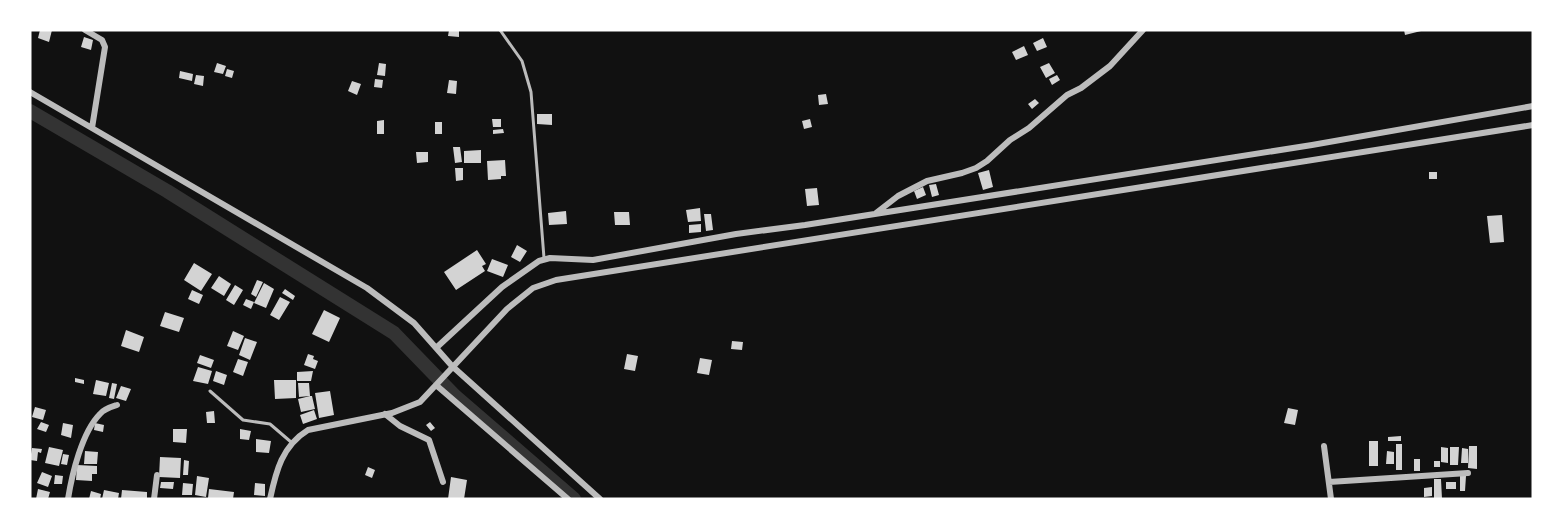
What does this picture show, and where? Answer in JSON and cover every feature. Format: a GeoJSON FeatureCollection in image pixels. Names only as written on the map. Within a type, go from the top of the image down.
{"type":"FeatureCollection","features":[{"type":"Feature","properties":{"kind":"street"},"geometry":{"type":"LineString","coordinates":[[85,30],[98,37],[105,47],[92,128]]}},
{"type":"Feature","properties":{"kind":"street"},"geometry":{"type":"LineString","coordinates":[[876,213],[898,196],[927,181],[969,170],[987,161],[1067,95],[1105,71],[1143,30]]}},
{"type":"Feature","properties":{"kind":"street"},"geometry":{"type":"LineString","coordinates":[[30,92],[367,288],[414,323],[451,368],[600,499]]}},
{"type":"Feature","properties":{"kind":"street"},"geometry":{"type":"LineString","coordinates":[[436,348],[502,287],[525,269],[544,260],[556,258],[593,260],[736,234],[1312,144],[1533,106]]}},
{"type":"Feature","properties":{"kind":"street"},"geometry":{"type":"LineString","coordinates":[[270,499],[278,470],[291,442],[308,430],[385,414],[420,402],[507,309],[533,288],[556,280],[1533,125]]}},
{"type":"Feature","properties":{"kind":"street"},"geometry":{"type":"LineString","coordinates":[[436,385],[568,499]]}},
{"type":"Feature","properties":{"kind":"street"},"geometry":{"type":"LineString","coordinates":[[68,499],[70,480],[87,432],[102,412],[117,405]]}},
{"type":"Feature","properties":{"kind":"street"},"geometry":{"type":"LineString","coordinates":[[385,414],[400,426],[429,440],[443,483]]}},
{"type":"Feature","properties":{"kind":"street"},"geometry":{"type":"LineString","coordinates":[[1324,446],[1331,499]]}},
{"type":"Feature","properties":{"kind":"street"},"geometry":{"type":"LineString","coordinates":[[1329,482],[1468,472]]}},
{"type":"Feature","properties":{"kind":"street"},"geometry":{"type":"LineString","coordinates":[[154,499],[157,475]]}},
{"type":"Feature","properties":{"kind":"lane"},"geometry":{"type":"LineString","coordinates":[[500,30],[522,62],[531,92],[544,260]]}},
{"type":"Feature","properties":{"kind":"lane"},"geometry":{"type":"LineString","coordinates":[[210,391],[243,420],[270,424],[291,442]]}},
{"type":"Feature","properties":{"kind":"building"},"geometry":{"type":"Polygon","coordinates":[[[40,30],[52,30],[49,42],[38,38],[40,30]]]}},
{"type":"Feature","properties":{"kind":"building"},"geometry":{"type":"Polygon","coordinates":[[[449,30],[459,30],[459,37],[448,36],[449,30]]]}},
{"type":"Feature","properties":{"kind":"building"},"geometry":{"type":"Polygon","coordinates":[[[1404,30],[1421,30],[1421,31],[1405,35],[1404,30]]]}},
{"type":"Feature","properties":{"kind":"building"},"geometry":{"type":"Polygon","coordinates":[[[84,37],[93,40],[91,50],[81,47],[84,37]]]}},
{"type":"Feature","properties":{"kind":"building"},"geometry":{"type":"Polygon","coordinates":[[[1043,38],[1047,47],[1037,51],[1033,43],[1043,38]]]}},
{"type":"Feature","properties":{"kind":"building"},"geometry":{"type":"Polygon","coordinates":[[[1024,46],[1028,55],[1016,60],[1012,52],[1024,46]]]}},
{"type":"Feature","properties":{"kind":"building"},"geometry":{"type":"Polygon","coordinates":[[[217,63],[226,66],[223,74],[214,72],[217,63]]]}},
{"type":"Feature","properties":{"kind":"building"},"geometry":{"type":"Polygon","coordinates":[[[379,63],[386,64],[385,76],[377,75],[379,63]]]}},
{"type":"Feature","properties":{"kind":"building"},"geometry":{"type":"Polygon","coordinates":[[[1049,63],[1055,73],[1046,78],[1040,67],[1049,63]]]}},
{"type":"Feature","properties":{"kind":"building"},"geometry":{"type":"Polygon","coordinates":[[[227,69],[234,71],[232,78],[225,76],[227,69]]]}},
{"type":"Feature","properties":{"kind":"building"},"geometry":{"type":"Polygon","coordinates":[[[180,71],[193,74],[192,81],[179,78],[180,71]]]}},
{"type":"Feature","properties":{"kind":"building"},"geometry":{"type":"Polygon","coordinates":[[[196,75],[204,76],[203,86],[194,84],[196,75]]]}},
{"type":"Feature","properties":{"kind":"building"},"geometry":{"type":"Polygon","coordinates":[[[1057,75],[1060,80],[1052,85],[1049,79],[1057,75]]]}},
{"type":"Feature","properties":{"kind":"building"},"geometry":{"type":"Polygon","coordinates":[[[375,79],[383,80],[382,88],[374,87],[375,79]]]}},
{"type":"Feature","properties":{"kind":"building"},"geometry":{"type":"Polygon","coordinates":[[[449,80],[457,81],[456,94],[447,93],[449,80]]]}},
{"type":"Feature","properties":{"kind":"building"},"geometry":{"type":"Polygon","coordinates":[[[352,81],[361,84],[357,95],[348,91],[352,81]]]}},
{"type":"Feature","properties":{"kind":"building"},"geometry":{"type":"Polygon","coordinates":[[[826,94],[828,104],[819,105],[818,95],[826,94]]]}},
{"type":"Feature","properties":{"kind":"building"},"geometry":{"type":"Polygon","coordinates":[[[1035,99],[1039,103],[1032,109],[1028,104],[1035,99]]]}},
{"type":"Feature","properties":{"kind":"building"},"geometry":{"type":"Polygon","coordinates":[[[537,114],[552,114],[552,125],[537,124],[537,114]]]}},
{"type":"Feature","properties":{"kind":"building"},"geometry":{"type":"Polygon","coordinates":[[[492,119],[501,119],[501,127],[493,127],[492,119]]]}},
{"type":"Feature","properties":{"kind":"building"},"geometry":{"type":"Polygon","coordinates":[[[810,119],[812,127],[804,129],[802,121],[810,119]]]}},
{"type":"Feature","properties":{"kind":"building"},"geometry":{"type":"Polygon","coordinates":[[[384,120],[384,134],[377,134],[377,121],[384,120]]]}},
{"type":"Feature","properties":{"kind":"building"},"geometry":{"type":"Polygon","coordinates":[[[435,122],[442,122],[442,134],[435,134],[435,122]]]}},
{"type":"Feature","properties":{"kind":"building"},"geometry":{"type":"Polygon","coordinates":[[[503,129],[504,133],[493,134],[493,130],[503,129]]]}},
{"type":"Feature","properties":{"kind":"building"},"geometry":{"type":"Polygon","coordinates":[[[453,147],[460,147],[462,162],[455,163],[453,147]]]}},
{"type":"Feature","properties":{"kind":"building"},"geometry":{"type":"Polygon","coordinates":[[[481,150],[481,163],[464,163],[464,151],[481,150]]]}},
{"type":"Feature","properties":{"kind":"building"},"geometry":{"type":"Polygon","coordinates":[[[416,152],[428,152],[428,162],[417,163],[416,152]]]}},
{"type":"Feature","properties":{"kind":"building"},"geometry":{"type":"Polygon","coordinates":[[[505,160],[506,176],[501,176],[501,179],[488,180],[487,161],[505,160]]]}},
{"type":"Feature","properties":{"kind":"building"},"geometry":{"type":"Polygon","coordinates":[[[455,168],[463,168],[463,180],[456,181],[455,168]]]}},
{"type":"Feature","properties":{"kind":"building"},"geometry":{"type":"Polygon","coordinates":[[[989,170],[993,187],[983,190],[978,173],[989,170]]]}},
{"type":"Feature","properties":{"kind":"building"},"geometry":{"type":"Polygon","coordinates":[[[1429,172],[1437,172],[1437,179],[1429,179],[1429,172]]]}},
{"type":"Feature","properties":{"kind":"building"},"geometry":{"type":"Polygon","coordinates":[[[936,184],[939,195],[932,197],[929,185],[936,184]]]}},
{"type":"Feature","properties":{"kind":"building"},"geometry":{"type":"Polygon","coordinates":[[[923,187],[926,195],[917,199],[914,191],[923,187]]]}},
{"type":"Feature","properties":{"kind":"building"},"geometry":{"type":"Polygon","coordinates":[[[817,188],[819,205],[807,206],[805,189],[817,188]]]}},
{"type":"Feature","properties":{"kind":"building"},"geometry":{"type":"Polygon","coordinates":[[[700,208],[701,221],[688,222],[686,210],[700,208]]]}},
{"type":"Feature","properties":{"kind":"building"},"geometry":{"type":"Polygon","coordinates":[[[566,211],[567,224],[549,225],[548,213],[566,211]]]}},
{"type":"Feature","properties":{"kind":"building"},"geometry":{"type":"Polygon","coordinates":[[[614,212],[629,212],[630,225],[615,225],[614,212]]]}},
{"type":"Feature","properties":{"kind":"building"},"geometry":{"type":"Polygon","coordinates":[[[704,214],[711,214],[713,230],[706,231],[704,214]]]}},
{"type":"Feature","properties":{"kind":"building"},"geometry":{"type":"Polygon","coordinates":[[[1502,215],[1504,242],[1490,243],[1487,216],[1502,215]]]}},
{"type":"Feature","properties":{"kind":"building"},"geometry":{"type":"Polygon","coordinates":[[[701,224],[701,232],[689,233],[689,225],[701,224]]]}},
{"type":"Feature","properties":{"kind":"building"},"geometry":{"type":"Polygon","coordinates":[[[517,245],[527,251],[520,262],[511,257],[517,245]]]}},
{"type":"Feature","properties":{"kind":"building"},"geometry":{"type":"Polygon","coordinates":[[[477,250],[486,264],[482,266],[485,271],[456,290],[444,272],[477,250]]]}},
{"type":"Feature","properties":{"kind":"building"},"geometry":{"type":"Polygon","coordinates":[[[492,259],[508,265],[503,277],[487,271],[492,259]]]}},
{"type":"Feature","properties":{"kind":"building"},"geometry":{"type":"Polygon","coordinates":[[[194,263],[212,274],[201,291],[184,280],[194,263]]]}},
{"type":"Feature","properties":{"kind":"building"},"geometry":{"type":"Polygon","coordinates":[[[219,276],[231,284],[224,296],[211,288],[219,276]]]}},
{"type":"Feature","properties":{"kind":"building"},"geometry":{"type":"Polygon","coordinates":[[[257,280],[263,282],[256,297],[251,294],[257,280]]]}},
{"type":"Feature","properties":{"kind":"building"},"geometry":{"type":"Polygon","coordinates":[[[264,283],[274,289],[266,308],[254,303],[264,283]]]}},
{"type":"Feature","properties":{"kind":"building"},"geometry":{"type":"Polygon","coordinates":[[[235,285],[243,290],[234,305],[226,300],[235,285]]]}},
{"type":"Feature","properties":{"kind":"building"},"geometry":{"type":"Polygon","coordinates":[[[285,289],[295,296],[293,300],[282,293],[285,289]]]}},
{"type":"Feature","properties":{"kind":"building"},"geometry":{"type":"Polygon","coordinates":[[[192,290],[203,295],[199,304],[188,299],[192,290]]]}},
{"type":"Feature","properties":{"kind":"building"},"geometry":{"type":"Polygon","coordinates":[[[280,297],[290,302],[279,320],[270,315],[280,297]]]}},
{"type":"Feature","properties":{"kind":"building"},"geometry":{"type":"Polygon","coordinates":[[[246,299],[254,302],[251,309],[243,305],[246,299]]]}},
{"type":"Feature","properties":{"kind":"building"},"geometry":{"type":"Polygon","coordinates":[[[324,310],[340,318],[329,342],[312,334],[324,310]]]}},
{"type":"Feature","properties":{"kind":"building"},"geometry":{"type":"Polygon","coordinates":[[[165,312],[184,318],[179,332],[160,326],[165,312]]]}},
{"type":"Feature","properties":{"kind":"building"},"geometry":{"type":"Polygon","coordinates":[[[126,330],[144,337],[139,352],[121,346],[126,330]]]}},
{"type":"Feature","properties":{"kind":"building"},"geometry":{"type":"Polygon","coordinates":[[[233,331],[244,336],[238,350],[227,346],[233,331]]]}},
{"type":"Feature","properties":{"kind":"building"},"geometry":{"type":"Polygon","coordinates":[[[245,338],[257,342],[250,360],[239,355],[245,338]]]}},
{"type":"Feature","properties":{"kind":"building"},"geometry":{"type":"Polygon","coordinates":[[[732,341],[743,342],[742,350],[731,349],[732,341]]]}},
{"type":"Feature","properties":{"kind":"building"},"geometry":{"type":"Polygon","coordinates":[[[308,354],[314,356],[313,359],[318,361],[315,369],[304,365],[308,354]]]}},
{"type":"Feature","properties":{"kind":"building"},"geometry":{"type":"Polygon","coordinates":[[[627,354],[638,356],[635,371],[624,369],[627,354]]]}},
{"type":"Feature","properties":{"kind":"building"},"geometry":{"type":"Polygon","coordinates":[[[200,355],[214,360],[211,368],[197,363],[200,355]]]}},
{"type":"Feature","properties":{"kind":"building"},"geometry":{"type":"Polygon","coordinates":[[[700,358],[712,360],[709,375],[697,373],[700,358]]]}},
{"type":"Feature","properties":{"kind":"building"},"geometry":{"type":"Polygon","coordinates":[[[238,359],[248,362],[243,376],[233,372],[238,359]]]}},
{"type":"Feature","properties":{"kind":"building"},"geometry":{"type":"Polygon","coordinates":[[[198,367],[212,371],[208,384],[193,381],[198,367]]]}},
{"type":"Feature","properties":{"kind":"building"},"geometry":{"type":"Polygon","coordinates":[[[216,371],[227,375],[224,385],[213,381],[216,371]]]}},
{"type":"Feature","properties":{"kind":"building"},"geometry":{"type":"Polygon","coordinates":[[[313,371],[311,381],[297,381],[297,372],[313,371]]]}},
{"type":"Feature","properties":{"kind":"building"},"geometry":{"type":"Polygon","coordinates":[[[75,378],[84,380],[84,384],[75,382],[75,378]]]}},
{"type":"Feature","properties":{"kind":"building"},"geometry":{"type":"Polygon","coordinates":[[[96,380],[109,383],[106,396],[93,394],[96,380]]]}},
{"type":"Feature","properties":{"kind":"building"},"geometry":{"type":"Polygon","coordinates":[[[274,380],[296,380],[296,398],[275,399],[274,380]]]}},
{"type":"Feature","properties":{"kind":"building"},"geometry":{"type":"Polygon","coordinates":[[[112,383],[117,384],[114,399],[109,398],[112,383]]]}},
{"type":"Feature","properties":{"kind":"building"},"geometry":{"type":"Polygon","coordinates":[[[298,383],[309,383],[310,396],[299,397],[298,383]]]}},
{"type":"Feature","properties":{"kind":"building"},"geometry":{"type":"Polygon","coordinates":[[[121,386],[131,389],[126,401],[116,398],[121,386]]]}},
{"type":"Feature","properties":{"kind":"building"},"geometry":{"type":"Polygon","coordinates":[[[330,391],[334,415],[319,418],[315,393],[330,391]]]}},
{"type":"Feature","properties":{"kind":"building"},"geometry":{"type":"Polygon","coordinates":[[[312,396],[315,409],[301,412],[298,399],[312,396]]]}},
{"type":"Feature","properties":{"kind":"building"},"geometry":{"type":"Polygon","coordinates":[[[35,407],[46,410],[43,420],[32,417],[35,407]]]}},
{"type":"Feature","properties":{"kind":"building"},"geometry":{"type":"Polygon","coordinates":[[[1288,408],[1298,410],[1295,425],[1284,423],[1288,408]]]}},
{"type":"Feature","properties":{"kind":"building"},"geometry":{"type":"Polygon","coordinates":[[[314,410],[317,419],[303,424],[300,415],[314,410]]]}},
{"type":"Feature","properties":{"kind":"building"},"geometry":{"type":"Polygon","coordinates":[[[214,411],[215,423],[207,423],[206,412],[214,411]]]}},
{"type":"Feature","properties":{"kind":"building"},"geometry":{"type":"Polygon","coordinates":[[[41,422],[49,425],[46,432],[37,429],[41,422]]]}},
{"type":"Feature","properties":{"kind":"building"},"geometry":{"type":"Polygon","coordinates":[[[430,422],[435,428],[431,431],[426,425],[430,422]]]}},
{"type":"Feature","properties":{"kind":"building"},"geometry":{"type":"Polygon","coordinates":[[[63,423],[73,425],[71,438],[61,435],[63,423]]]}},
{"type":"Feature","properties":{"kind":"building"},"geometry":{"type":"Polygon","coordinates":[[[95,423],[104,425],[103,432],[94,430],[95,423]]]}},
{"type":"Feature","properties":{"kind":"building"},"geometry":{"type":"Polygon","coordinates":[[[173,429],[187,429],[186,443],[173,442],[173,429]]]}},
{"type":"Feature","properties":{"kind":"building"},"geometry":{"type":"Polygon","coordinates":[[[240,429],[251,431],[249,440],[240,439],[240,429]]]}},
{"type":"Feature","properties":{"kind":"building"},"geometry":{"type":"Polygon","coordinates":[[[1401,436],[1401,441],[1388,441],[1388,437],[1401,436]]]}},
{"type":"Feature","properties":{"kind":"building"},"geometry":{"type":"Polygon","coordinates":[[[256,439],[271,441],[269,453],[256,452],[256,439]]]}},
{"type":"Feature","properties":{"kind":"building"},"geometry":{"type":"Polygon","coordinates":[[[1369,441],[1378,441],[1378,466],[1369,466],[1369,441]]]}},
{"type":"Feature","properties":{"kind":"building"},"geometry":{"type":"Polygon","coordinates":[[[1396,444],[1402,444],[1402,470],[1396,470],[1396,444]]]}},
{"type":"Feature","properties":{"kind":"building"},"geometry":{"type":"Polygon","coordinates":[[[1469,446],[1477,446],[1477,469],[1468,468],[1469,446]]]}},
{"type":"Feature","properties":{"kind":"building"},"geometry":{"type":"Polygon","coordinates":[[[49,447],[63,450],[59,466],[45,463],[49,447]]]}},
{"type":"Feature","properties":{"kind":"building"},"geometry":{"type":"Polygon","coordinates":[[[1441,447],[1448,448],[1448,463],[1441,462],[1441,447]]]}},
{"type":"Feature","properties":{"kind":"building"},"geometry":{"type":"Polygon","coordinates":[[[1450,447],[1459,447],[1458,465],[1450,465],[1450,447]]]}},
{"type":"Feature","properties":{"kind":"building"},"geometry":{"type":"Polygon","coordinates":[[[32,448],[42,449],[41,453],[38,452],[37,461],[30,460],[32,448]]]}},
{"type":"Feature","properties":{"kind":"building"},"geometry":{"type":"Polygon","coordinates":[[[1462,448],[1468,449],[1468,463],[1461,463],[1462,448]]]}},
{"type":"Feature","properties":{"kind":"building"},"geometry":{"type":"Polygon","coordinates":[[[85,451],[98,452],[97,464],[84,464],[85,451]]]}},
{"type":"Feature","properties":{"kind":"building"},"geometry":{"type":"Polygon","coordinates":[[[1387,451],[1394,452],[1394,464],[1386,464],[1387,451]]]}},
{"type":"Feature","properties":{"kind":"building"},"geometry":{"type":"Polygon","coordinates":[[[63,454],[69,455],[67,465],[61,464],[63,454]]]}},
{"type":"Feature","properties":{"kind":"building"},"geometry":{"type":"Polygon","coordinates":[[[160,457],[181,458],[180,478],[159,477],[160,457]]]}},
{"type":"Feature","properties":{"kind":"building"},"geometry":{"type":"Polygon","coordinates":[[[1414,459],[1420,459],[1420,471],[1414,471],[1414,459]]]}},
{"type":"Feature","properties":{"kind":"building"},"geometry":{"type":"Polygon","coordinates":[[[184,460],[189,461],[188,475],[183,475],[184,460]]]}},
{"type":"Feature","properties":{"kind":"building"},"geometry":{"type":"Polygon","coordinates":[[[1434,461],[1440,461],[1440,467],[1434,467],[1434,461]]]}},
{"type":"Feature","properties":{"kind":"building"},"geometry":{"type":"Polygon","coordinates":[[[77,465],[97,466],[97,474],[92,474],[92,481],[76,480],[77,465]]]}},
{"type":"Feature","properties":{"kind":"building"},"geometry":{"type":"Polygon","coordinates":[[[368,467],[375,470],[372,478],[365,475],[368,467]]]}},
{"type":"Feature","properties":{"kind":"building"},"geometry":{"type":"Polygon","coordinates":[[[42,472],[52,476],[48,487],[37,483],[42,472]]]}},
{"type":"Feature","properties":{"kind":"building"},"geometry":{"type":"Polygon","coordinates":[[[55,475],[63,476],[62,484],[54,484],[55,475]]]}},
{"type":"Feature","properties":{"kind":"building"},"geometry":{"type":"Polygon","coordinates":[[[197,476],[209,478],[206,497],[195,495],[197,476]]]}},
{"type":"Feature","properties":{"kind":"building"},"geometry":{"type":"Polygon","coordinates":[[[1460,476],[1466,476],[1465,491],[1460,491],[1460,476]]]}},
{"type":"Feature","properties":{"kind":"building"},"geometry":{"type":"Polygon","coordinates":[[[451,477],[467,480],[464,499],[448,499],[451,477]]]}},
{"type":"Feature","properties":{"kind":"building"},"geometry":{"type":"Polygon","coordinates":[[[1434,479],[1441,479],[1442,499],[1434,499],[1434,479]]]}},
{"type":"Feature","properties":{"kind":"building"},"geometry":{"type":"Polygon","coordinates":[[[161,482],[174,482],[173,489],[160,488],[161,482]]]}},
{"type":"Feature","properties":{"kind":"building"},"geometry":{"type":"Polygon","coordinates":[[[1446,482],[1456,482],[1456,489],[1446,489],[1446,482]]]}},
{"type":"Feature","properties":{"kind":"building"},"geometry":{"type":"Polygon","coordinates":[[[183,483],[193,484],[192,495],[182,495],[183,483]]]}},
{"type":"Feature","properties":{"kind":"building"},"geometry":{"type":"Polygon","coordinates":[[[255,483],[265,484],[265,496],[254,495],[255,483]]]}},
{"type":"Feature","properties":{"kind":"building"},"geometry":{"type":"Polygon","coordinates":[[[1432,487],[1432,496],[1424,497],[1424,488],[1432,487]]]}},
{"type":"Feature","properties":{"kind":"building"},"geometry":{"type":"Polygon","coordinates":[[[38,489],[50,492],[48,499],[36,499],[38,489]]]}},
{"type":"Feature","properties":{"kind":"building"},"geometry":{"type":"Polygon","coordinates":[[[209,489],[234,492],[233,499],[208,498],[209,489]]]}},
{"type":"Feature","properties":{"kind":"building"},"geometry":{"type":"Polygon","coordinates":[[[104,490],[119,493],[118,499],[102,499],[104,490]]]}},
{"type":"Feature","properties":{"kind":"building"},"geometry":{"type":"Polygon","coordinates":[[[122,490],[147,492],[147,499],[121,499],[122,490]]]}},
{"type":"Feature","properties":{"kind":"building"},"geometry":{"type":"Polygon","coordinates":[[[91,491],[101,494],[100,499],[89,499],[91,491]]]}},
{"type":"Feature","properties":{"kind":"waterway"},"geometry":{"type":"LineString","coordinates":[[30,111],[167,191],[394,333],[455,396],[574,499]]}}]}
